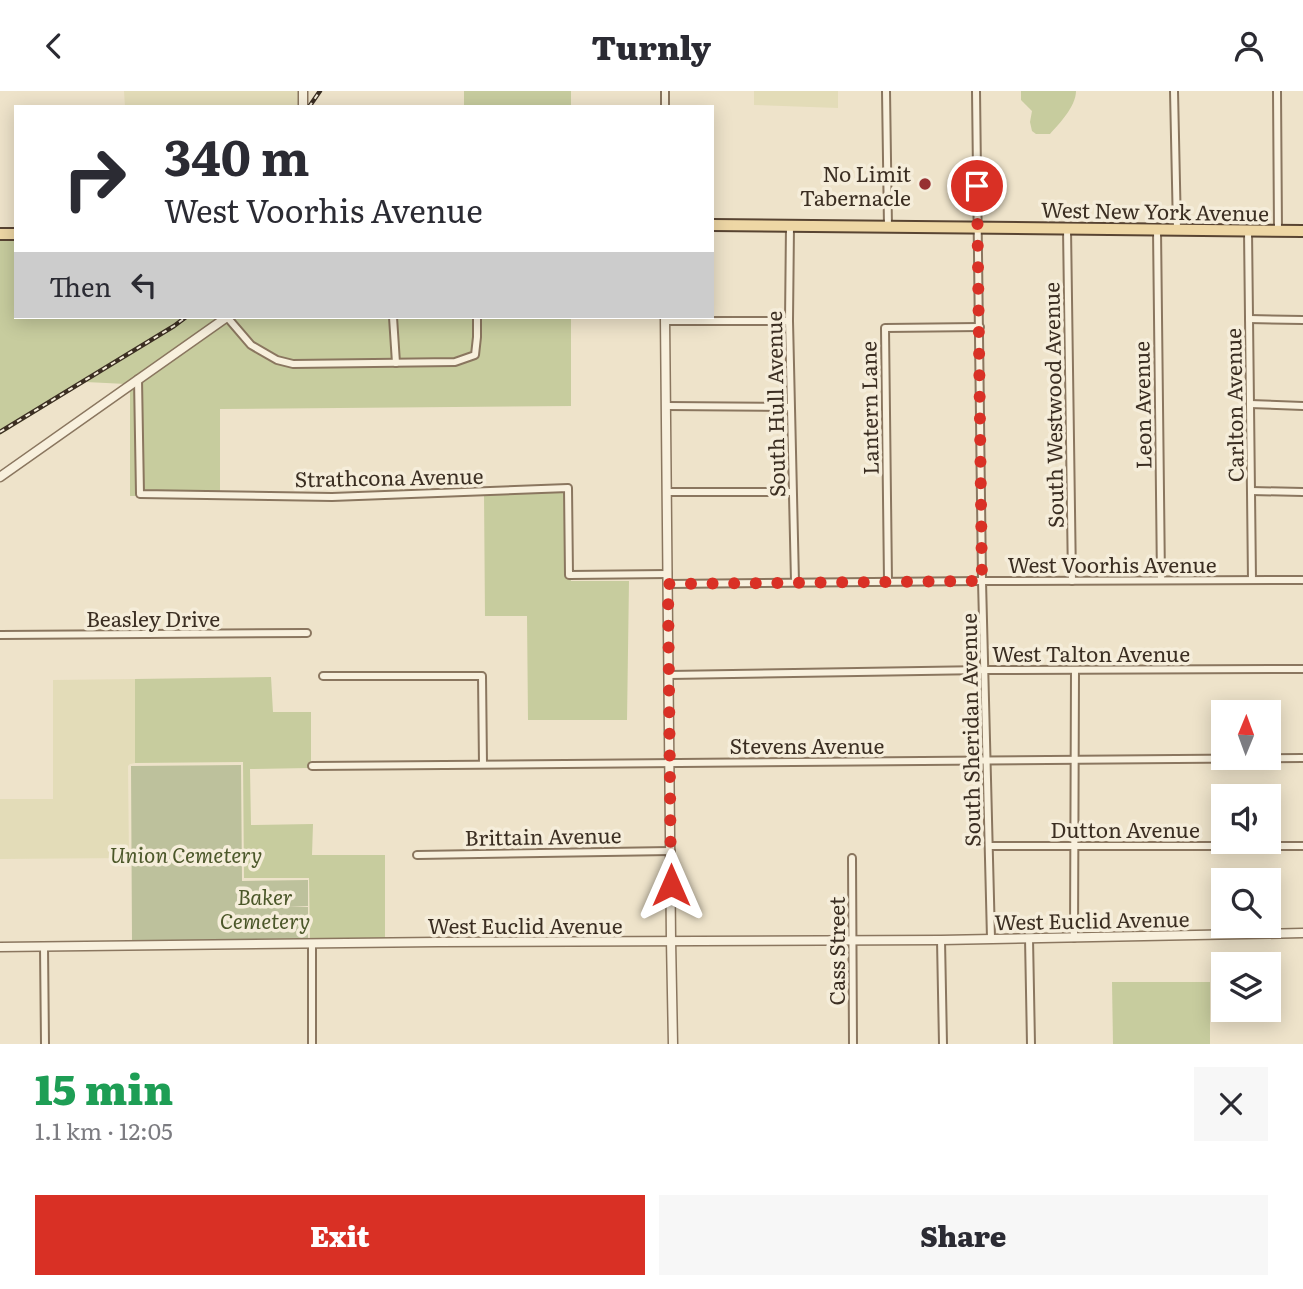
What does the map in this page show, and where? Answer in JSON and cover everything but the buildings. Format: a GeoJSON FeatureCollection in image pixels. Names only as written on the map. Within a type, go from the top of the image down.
{"type":"FeatureCollection","features":[{"type":"Feature","properties":{"kind":"main road","name":"West New York Avenue"},"geometry":{"type":"LineString","coordinates":[[714,225],[1303,231]]}},
{"type":"Feature","properties":{"kind":"street"},"geometry":{"type":"LineString","coordinates":[[886,91],[888,227]]}},
{"type":"Feature","properties":{"kind":"street","name":"South Sheridan Avenue"},"geometry":{"type":"LineString","coordinates":[[976,91],[982,581],[991,938]]}},
{"type":"Feature","properties":{"kind":"street"},"geometry":{"type":"LineString","coordinates":[[1174,91],[1177,229]]}},
{"type":"Feature","properties":{"kind":"street"},"geometry":{"type":"LineString","coordinates":[[1277,91],[1278,230]]}},
{"type":"Feature","properties":{"kind":"street","name":"South Hull Avenue"},"geometry":{"type":"LineString","coordinates":[[790,226],[790,407],[795,582]]}},
{"type":"Feature","properties":{"kind":"street","name":"South Westwood Avenue"},"geometry":{"type":"LineString","coordinates":[[1068,228],[1072,580]]}},
{"type":"Feature","properties":{"kind":"street","name":"Leon Avenue"},"geometry":{"type":"LineString","coordinates":[[1157,229],[1161,580]]}},
{"type":"Feature","properties":{"kind":"street","name":"Carlton Avenue"},"geometry":{"type":"LineString","coordinates":[[1248,230],[1252,580]]}},
{"type":"Feature","properties":{"kind":"street"},"geometry":{"type":"LineString","coordinates":[[0,477],[224,319]]}},
{"type":"Feature","properties":{"kind":"street"},"geometry":{"type":"LineString","coordinates":[[229,319],[251,345],[277,360],[293,364],[455,362],[475,355],[477,319]]}},
{"type":"Feature","properties":{"kind":"street"},"geometry":{"type":"LineString","coordinates":[[393,319],[396,363]]}},
{"type":"Feature","properties":{"kind":"street"},"geometry":{"type":"LineString","coordinates":[[673,1044],[665,319],[789,321]]}},
{"type":"Feature","properties":{"kind":"street"},"geometry":{"type":"LineString","coordinates":[[1249,319],[1303,320]]}},
{"type":"Feature","properties":{"kind":"street","name":"Lantern Lane"},"geometry":{"type":"LineString","coordinates":[[888,582],[885,328],[980,327]]}},
{"type":"Feature","properties":{"kind":"street","name":"Strathcona Avenue"},"geometry":{"type":"LineString","coordinates":[[138,379],[140,494],[332,496],[568,488],[569,575],[668,574]]}},
{"type":"Feature","properties":{"kind":"street"},"geometry":{"type":"LineString","coordinates":[[1250,404],[1303,406]]}},
{"type":"Feature","properties":{"kind":"street"},"geometry":{"type":"LineString","coordinates":[[666,406],[790,407]]}},
{"type":"Feature","properties":{"kind":"street"},"geometry":{"type":"LineString","coordinates":[[1251,491],[1303,492]]}},
{"type":"Feature","properties":{"kind":"street"},"geometry":{"type":"LineString","coordinates":[[667,492],[792,492]]}},
{"type":"Feature","properties":{"kind":"street","name":"West Voorhis Avenue"},"geometry":{"type":"LineString","coordinates":[[668,584],[1303,580]]}},
{"type":"Feature","properties":{"kind":"street","name":"Beasley Drive"},"geometry":{"type":"LineString","coordinates":[[0,635],[307,633]]}},
{"type":"Feature","properties":{"kind":"street","name":"West Talton Avenue"},"geometry":{"type":"LineString","coordinates":[[669,675],[1303,669]]}},
{"type":"Feature","properties":{"kind":"street"},"geometry":{"type":"LineString","coordinates":[[1074,938],[1075,670]]}},
{"type":"Feature","properties":{"kind":"street"},"geometry":{"type":"LineString","coordinates":[[323,676],[482,676],[483,764]]}},
{"type":"Feature","properties":{"kind":"street","name":"Stevens Avenue"},"geometry":{"type":"LineString","coordinates":[[312,766],[1303,758]]}},
{"type":"Feature","properties":{"kind":"street","name":"Dutton Avenue"},"geometry":{"type":"LineString","coordinates":[[989,846],[1303,846]]}},
{"type":"Feature","properties":{"kind":"street","name":"Brittain Avenue"},"geometry":{"type":"LineString","coordinates":[[417,855],[671,851]]}},
{"type":"Feature","properties":{"kind":"street","name":"Cass Street"},"geometry":{"type":"LineString","coordinates":[[852,858],[853,1044]]}},
{"type":"Feature","properties":{"kind":"street","name":"West Euclid Avenue"},"geometry":{"type":"LineString","coordinates":[[0,947],[941,940],[1303,933]]}},
{"type":"Feature","properties":{"kind":"street"},"geometry":{"type":"LineString","coordinates":[[1029,938],[1031,1044]]}},
{"type":"Feature","properties":{"kind":"street"},"geometry":{"type":"LineString","coordinates":[[941,940],[943,1044]]}},
{"type":"Feature","properties":{"kind":"street"},"geometry":{"type":"LineString","coordinates":[[312,943],[312,1044]]}},
{"type":"Feature","properties":{"kind":"street"},"geometry":{"type":"LineString","coordinates":[[44,947],[45,1044]]}},
{"type":"Feature","properties":{"kind":"shaded area"},"geometry":{"type":"Polygon","coordinates":[[[124,91],[300,91],[300,105],[125,105],[124,91]]]}},
{"type":"Feature","properties":{"kind":"shaded area"},"geometry":{"type":"Polygon","coordinates":[[[754,91],[838,91],[838,108],[754,105],[754,91]]]}},
{"type":"Feature","properties":{"kind":"shaded area"},"geometry":{"type":"Polygon","coordinates":[[[135,679],[135,763],[128,766],[129,858],[0,859],[0,799],[53,799],[53,680],[135,679]]]}},
{"type":"Feature","properties":{"kind":"green space"},"geometry":{"type":"Polygon","coordinates":[[[464,91],[571,91],[571,105],[464,105],[464,91]]]}},
{"type":"Feature","properties":{"kind":"green space"},"geometry":{"type":"Polygon","coordinates":[[[1021,91],[1076,91],[1063,120],[1050,134],[1036,134],[1032,131],[1030,122],[1032,111],[1021,100],[1021,91]]]}},
{"type":"Feature","properties":{"kind":"green space"},"geometry":{"type":"Polygon","coordinates":[[[14,237],[14,319],[219,319],[126,384],[86,382],[0,435],[0,238],[14,237]]]}},
{"type":"Feature","properties":{"kind":"green space"},"geometry":{"type":"Polygon","coordinates":[[[230,319],[571,319],[571,406],[220,409],[220,492],[143,491],[141,381],[230,319]]]}},
{"type":"Feature","properties":{"kind":"green space"},"geometry":{"type":"Polygon","coordinates":[[[135,385],[138,496],[130,496],[130,389],[135,385]]]}},
{"type":"Feature","properties":{"kind":"green space"},"geometry":{"type":"Polygon","coordinates":[[[565,492],[566,576],[571,581],[629,581],[627,720],[528,720],[527,616],[485,616],[484,494],[565,492]]]}},
{"type":"Feature","properties":{"kind":"green space"},"geometry":{"type":"Polygon","coordinates":[[[271,677],[273,712],[311,712],[311,763],[309,768],[250,769],[251,825],[313,824],[312,855],[385,855],[385,939],[310,940],[309,878],[244,878],[243,762],[135,763],[135,679],[271,677]]]}},
{"type":"Feature","properties":{"kind":"green space","name":"Union Cemetery"},"geometry":{"type":"Polygon","coordinates":[[[241,765],[242,881],[308,880],[308,906],[288,906],[308,907],[308,938],[132,941],[131,766],[241,765]]]}},
{"type":"Feature","properties":{"kind":"green space"},"geometry":{"type":"Polygon","coordinates":[[[1112,982],[1210,982],[1210,1044],[1113,1044],[1112,982]]]}},
{"type":"Feature","properties":{"kind":"railway"},"geometry":{"type":"LineString","coordinates":[[310,105],[320,91]]}},
{"type":"Feature","properties":{"kind":"railway"},"geometry":{"type":"LineString","coordinates":[[0,432],[183,319]]}},
{"type":"Feature","properties":{"kind":"place","name":"No Limit Tabernacle"},"geometry":{"type":"Point","coordinates":[925,184]}},
{"type":"Feature","properties":{"kind":"route"},"geometry":{"type":"LineString","coordinates":[[671,885],[668,584],[982,581],[977,186]]}},
{"type":"Feature","properties":{"kind":"park label","name":"Baker Cemetery"},"geometry":{"type":"Point","coordinates":[265,907]}}]}
